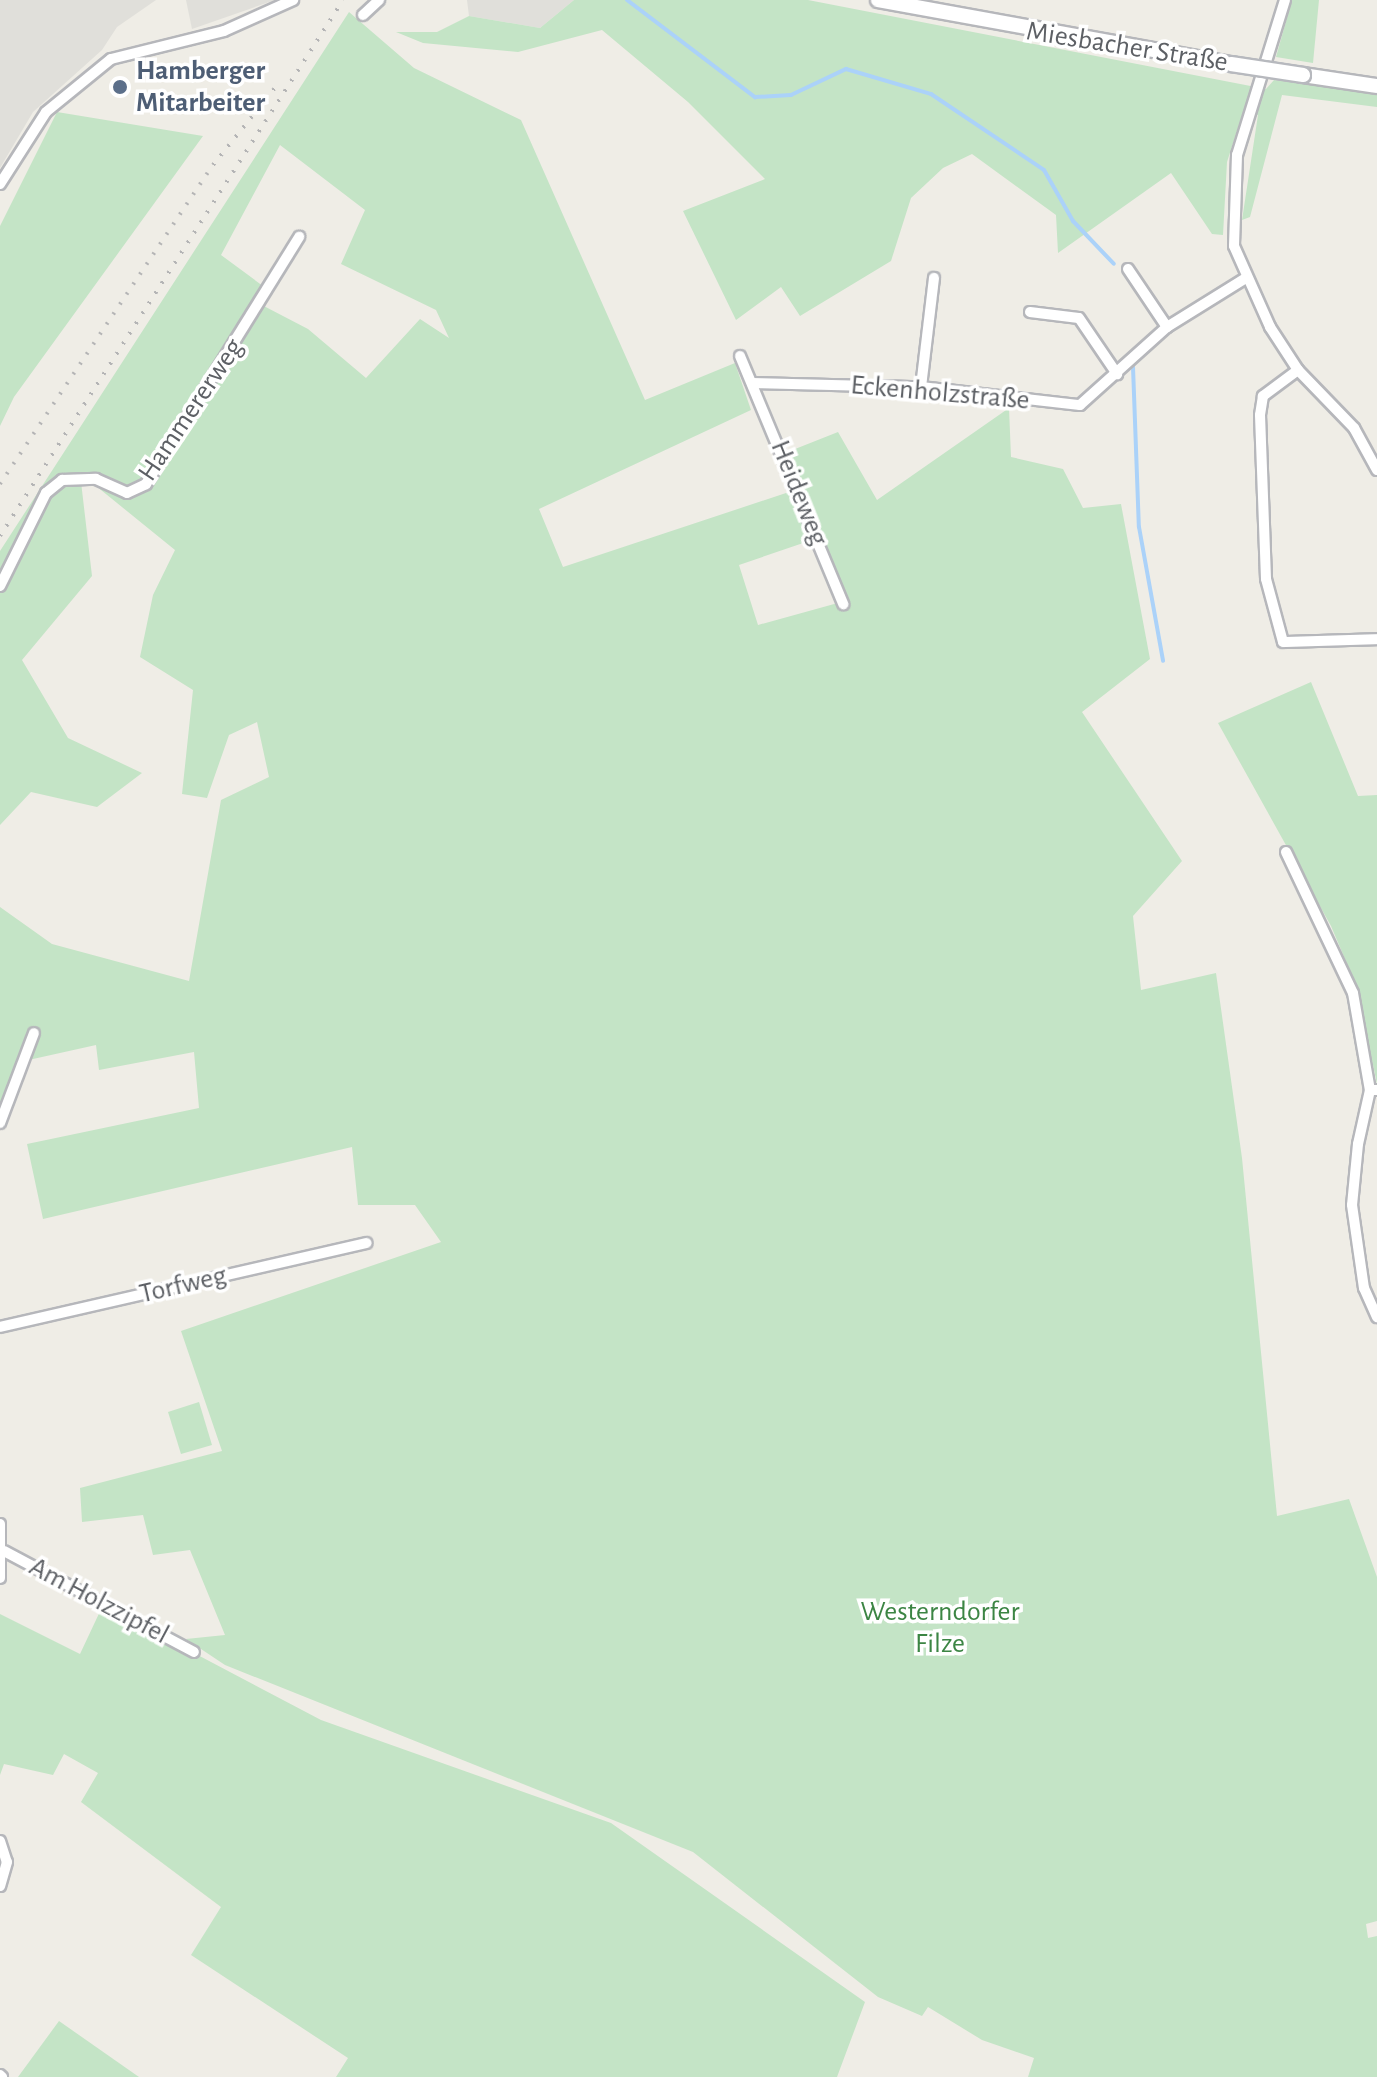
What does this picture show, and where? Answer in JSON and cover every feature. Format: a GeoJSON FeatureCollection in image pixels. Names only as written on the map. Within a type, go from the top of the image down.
{"type":"FeatureCollection","features":[{"type":"Feature","properties":{"kind":"main road","name":"Miesbacher Straße"},"geometry":{"type":"LineString","coordinates":[[878,0],[1231,64],[1377,86]]}},
{"type":"Feature","properties":{"kind":"street"},"geometry":{"type":"LineString","coordinates":[[0,184],[46,112],[111,59],[236,27],[293,0]]}},
{"type":"Feature","properties":{"kind":"street"},"geometry":{"type":"LineString","coordinates":[[363,15],[379,0]]}},
{"type":"Feature","properties":{"kind":"street"},"geometry":{"type":"LineString","coordinates":[[1285,0],[1237,155],[1233,234],[1244,279],[1298,370],[1354,428],[1376,466]]}},
{"type":"Feature","properties":{"kind":"street","name":"Hammererweg"},"geometry":{"type":"LineString","coordinates":[[0,586],[46,493],[62,480],[96,479],[127,493],[146,484],[299,237]]}},
{"type":"Feature","properties":{"kind":"street"},"geometry":{"type":"LineString","coordinates":[[1128,269],[1167,327]]}},
{"type":"Feature","properties":{"kind":"street"},"geometry":{"type":"LineString","coordinates":[[921,387],[934,278]]}},
{"type":"Feature","properties":{"kind":"street","name":"Eckenholzstraße"},"geometry":{"type":"LineString","coordinates":[[752,383],[921,387],[1080,405],[1167,327],[1244,279]]}},
{"type":"Feature","properties":{"kind":"street"},"geometry":{"type":"LineString","coordinates":[[1030,312],[1079,318],[1117,374]]}},
{"type":"Feature","properties":{"kind":"street","name":"Heideweg"},"geometry":{"type":"LineString","coordinates":[[740,356],[843,604]]}},
{"type":"Feature","properties":{"kind":"street"},"geometry":{"type":"LineString","coordinates":[[1298,370],[1263,396],[1260,415],[1266,579],[1283,642],[1377,639]]}},
{"type":"Feature","properties":{"kind":"street"},"geometry":{"type":"LineString","coordinates":[[1286,852],[1353,993],[1373,1090],[1352,1205],[1364,1288],[1377,1317]]}},
{"type":"Feature","properties":{"kind":"street"},"geometry":{"type":"LineString","coordinates":[[0,1123],[34,1033]]}},
{"type":"Feature","properties":{"kind":"street","name":"Torfweg"},"geometry":{"type":"LineString","coordinates":[[0,1327],[367,1243]]}},
{"type":"Feature","properties":{"kind":"street"},"geometry":{"type":"LineString","coordinates":[[0,1524],[4,1551],[0,1578]]}},
{"type":"Feature","properties":{"kind":"street","name":"Am Holzzipfel"},"geometry":{"type":"LineString","coordinates":[[4,1551],[194,1652]]}},
{"type":"Feature","properties":{"kind":"street"},"geometry":{"type":"LineString","coordinates":[[0,1841],[7,1862],[0,1886]]}},
{"type":"Feature","properties":{"kind":"shaded area"},"geometry":{"type":"Polygon","coordinates":[[[0,0],[156,0],[117,27],[102,50],[33,112],[0,168],[0,0]]]}},
{"type":"Feature","properties":{"kind":"shaded area"},"geometry":{"type":"Polygon","coordinates":[[[186,0],[275,0],[192,29],[186,0]]]}},
{"type":"Feature","properties":{"kind":"shaded area"},"geometry":{"type":"Polygon","coordinates":[[[467,0],[574,0],[540,28],[469,16],[467,0]]]}},
{"type":"Feature","properties":{"kind":"green space"},"geometry":{"type":"Polygon","coordinates":[[[574,0],[808,0],[1266,89],[1274,80],[1377,92],[1377,107],[1282,95],[1250,217],[1242,220],[1258,115],[1243,112],[1227,162],[1223,235],[1212,234],[1171,173],[1058,253],[1056,215],[972,154],[943,168],[911,198],[891,261],[800,316],[781,287],[736,320],[683,211],[765,179],[688,102],[602,30],[518,52],[423,43],[396,32],[437,32],[469,16],[540,28],[574,0]]]}},
{"type":"Feature","properties":{"kind":"green space"},"geometry":{"type":"Polygon","coordinates":[[[1292,0],[1319,0],[1313,63],[1276,57],[1292,0]]]}},
{"type":"Feature","properties":{"kind":"green space","name":"Westerndorfer Filze"},"geometry":{"type":"Polygon","coordinates":[[[349,12],[414,68],[521,120],[645,400],[735,363],[751,410],[539,509],[563,567],[792,491],[812,540],[739,565],[758,625],[845,601],[785,453],[838,432],[877,500],[1009,408],[1011,457],[1063,469],[1083,508],[1121,504],[1150,659],[1082,712],[1182,861],[1133,916],[1141,990],[1216,973],[1242,1158],[1277,1516],[1349,1499],[1377,1577],[1377,1921],[1366,1924],[1368,1938],[1377,1936],[1377,2077],[1028,2077],[1034,2058],[982,2040],[928,2007],[922,2016],[878,1997],[693,1852],[225,1665],[186,1639],[225,1635],[190,1550],[153,1555],[143,1515],[82,1522],[80,1488],[222,1451],[181,1331],[441,1242],[415,1205],[358,1205],[352,1147],[43,1219],[27,1144],[199,1108],[194,1052],[99,1070],[96,1045],[24,1061],[0,1116],[0,907],[52,944],[189,981],[221,800],[269,777],[257,722],[229,735],[207,798],[182,794],[193,690],[140,657],[153,595],[175,550],[80,473],[92,576],[22,660],[68,738],[142,773],[97,807],[31,792],[0,825],[0,551],[349,12]],[[280,145],[221,255],[267,289],[258,303],[308,329],[366,378],[420,319],[449,338],[436,310],[341,264],[365,210],[280,145]]]}},
{"type":"Feature","properties":{"kind":"green space"},"geometry":{"type":"Polygon","coordinates":[[[57,112],[203,136],[14,397],[0,426],[0,226],[57,112]]]}},
{"type":"Feature","properties":{"kind":"green space"},"geometry":{"type":"Polygon","coordinates":[[[1311,682],[1358,796],[1377,795],[1377,1084],[1356,985],[1331,926],[1218,723],[1311,682]]]}},
{"type":"Feature","properties":{"kind":"green space"},"geometry":{"type":"Polygon","coordinates":[[[199,1402],[212,1445],[181,1454],[168,1412],[199,1402]]]}},
{"type":"Feature","properties":{"kind":"green space"},"geometry":{"type":"Polygon","coordinates":[[[103,1605],[321,1720],[611,1823],[865,2002],[837,2077],[336,2077],[348,2058],[191,1955],[221,1907],[81,1802],[98,1773],[64,1754],[53,1775],[4,1764],[0,1775],[0,1614],[80,1654],[103,1605]]]}},
{"type":"Feature","properties":{"kind":"green space"},"geometry":{"type":"Polygon","coordinates":[[[59,2021],[139,2077],[18,2077],[59,2021]]]}},
{"type":"Feature","properties":{"kind":"waterway"},"geometry":{"type":"LineString","coordinates":[[627,0],[755,97],[791,95],[846,69],[931,94],[1044,170],[1073,221],[1114,264]]}},
{"type":"Feature","properties":{"kind":"waterway"},"geometry":{"type":"LineString","coordinates":[[1133,367],[1139,527],[1163,661]]}},
{"type":"Feature","properties":{"kind":"railway"},"geometry":{"type":"LineString","coordinates":[[0,536],[343,0]]}},
{"type":"Feature","properties":{"kind":"railway"},"geometry":{"type":"LineString","coordinates":[[0,484],[213,165],[275,88]]}},
{"type":"Feature","properties":{"kind":"place","name":"Hamberger Mitarbeiter"},"geometry":{"type":"Point","coordinates":[120,87]}}]}
